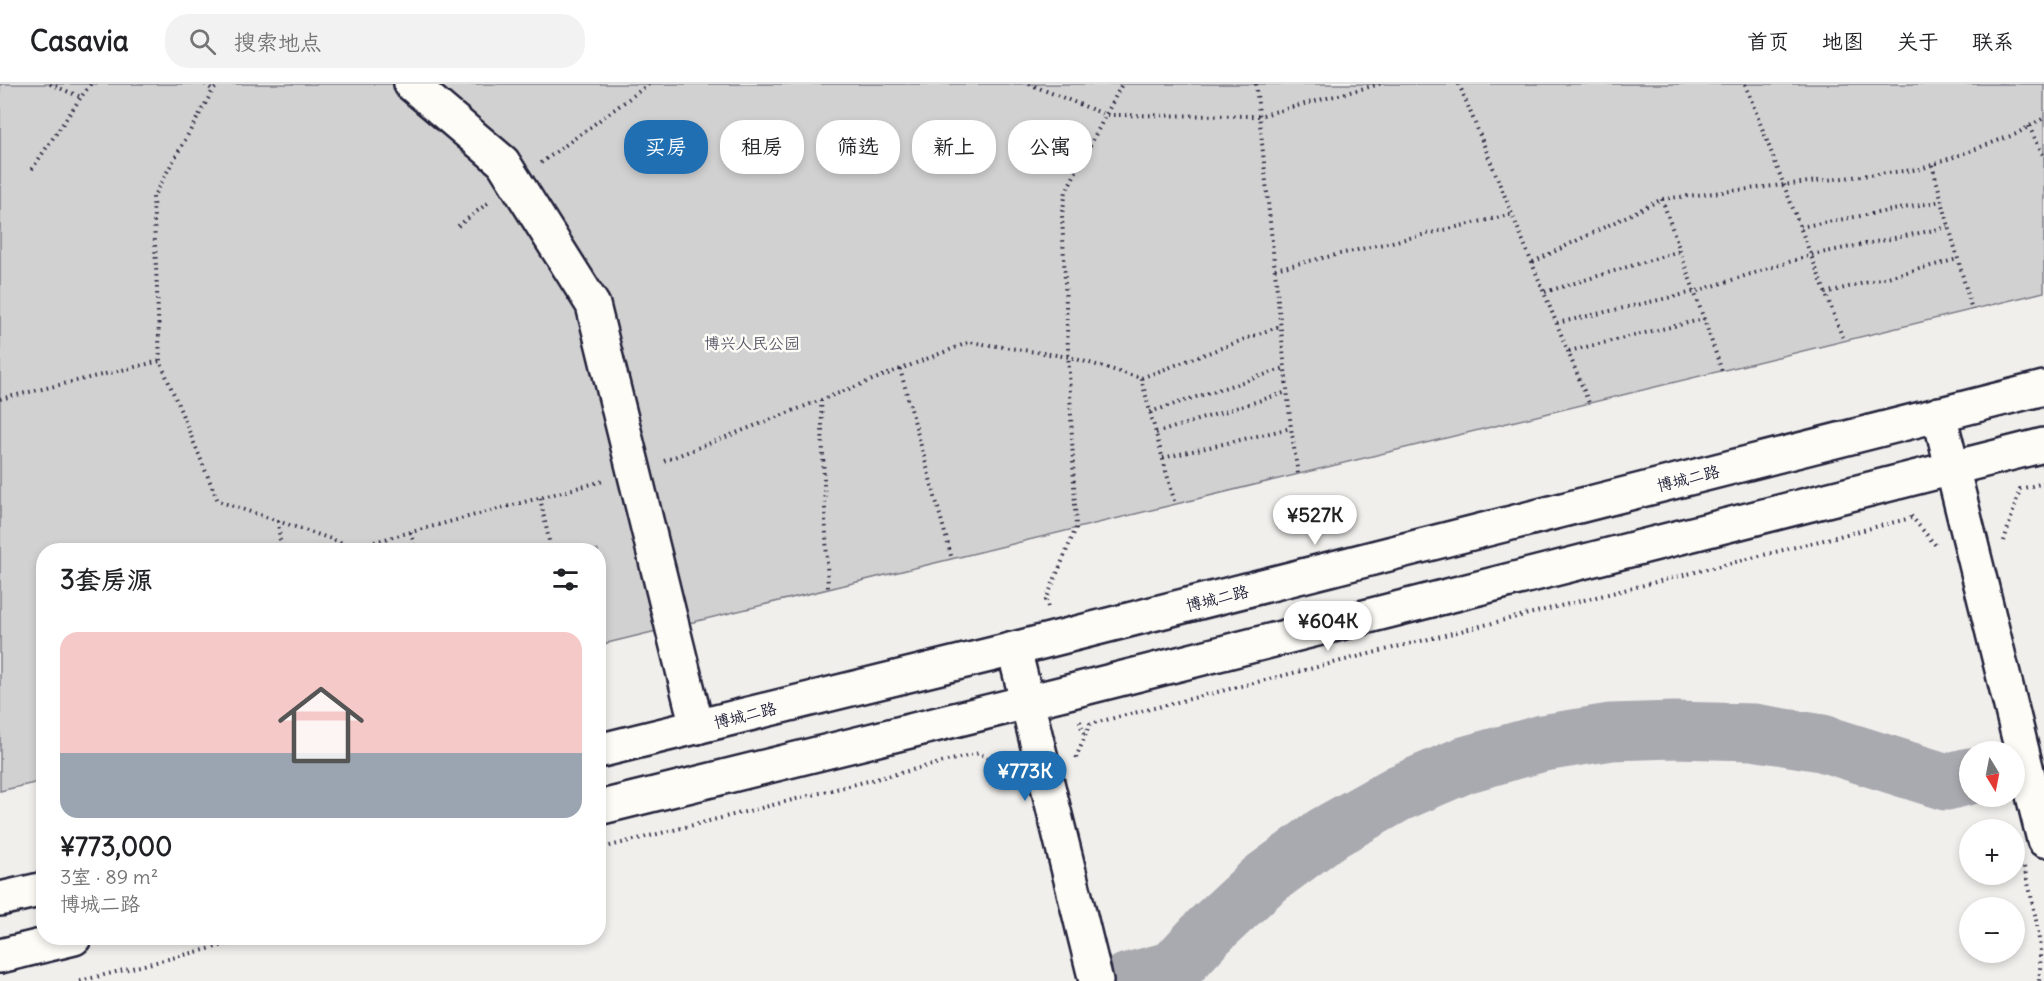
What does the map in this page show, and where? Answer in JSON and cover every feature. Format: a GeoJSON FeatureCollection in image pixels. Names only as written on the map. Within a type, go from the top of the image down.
{"type":"FeatureCollection","features":[{"type":"Feature","properties":{"kind":"main road"},"geometry":{"type":"LineString","coordinates":[[411,84],[503,162],[593,305],[697,727]]}},
{"type":"Feature","properties":{"kind":"main road","name":"博城二路"},"geometry":{"type":"LineString","coordinates":[[606,749],[1014,649],[2044,388]]}},
{"type":"Feature","properties":{"kind":"main road"},"geometry":{"type":"LineString","coordinates":[[1939,414],[2013,713],[2035,841]]}},
{"type":"Feature","properties":{"kind":"main road"},"geometry":{"type":"LineString","coordinates":[[606,806],[2044,445]]}},
{"type":"Feature","properties":{"kind":"main road"},"geometry":{"type":"LineString","coordinates":[[1014,649],[1095,981]]}},
{"type":"Feature","properties":{"kind":"main road"},"geometry":{"type":"LineString","coordinates":[[0,899],[36,891]]}},
{"type":"Feature","properties":{"kind":"main road"},"geometry":{"type":"LineString","coordinates":[[0,956],[45,945]]}},
{"type":"Feature","properties":{"kind":"path"},"geometry":{"type":"LineString","coordinates":[[50,84],[81,97]]}},
{"type":"Feature","properties":{"kind":"path"},"geometry":{"type":"LineString","coordinates":[[32,169],[91,84]]}},
{"type":"Feature","properties":{"kind":"path"},"geometry":{"type":"LineString","coordinates":[[205,84],[213,90]]}},
{"type":"Feature","properties":{"kind":"path"},"geometry":{"type":"LineString","coordinates":[[219,84],[213,90],[153,197],[160,361],[218,501],[343,543]]}},
{"type":"Feature","properties":{"kind":"path"},"geometry":{"type":"LineString","coordinates":[[458,226],[650,84]]}},
{"type":"Feature","properties":{"kind":"path"},"geometry":{"type":"LineString","coordinates":[[1029,84],[1106,115],[1259,116],[1380,84]]}},
{"type":"Feature","properties":{"kind":"path"},"geometry":{"type":"LineString","coordinates":[[1076,528],[1062,215],[1066,191],[1122,84]]}},
{"type":"Feature","properties":{"kind":"path"},"geometry":{"type":"LineString","coordinates":[[1256,84],[1287,392],[1298,474]]}},
{"type":"Feature","properties":{"kind":"path"},"geometry":{"type":"LineString","coordinates":[[1459,84],[1589,403]]}},
{"type":"Feature","properties":{"kind":"path"},"geometry":{"type":"LineString","coordinates":[[1745,84],[1844,341]]}},
{"type":"Feature","properties":{"kind":"path"},"geometry":{"type":"LineString","coordinates":[[1533,262],[1662,199],[1921,169],[2016,134],[2044,118]]}},
{"type":"Feature","properties":{"kind":"path"},"geometry":{"type":"LineString","coordinates":[[2029,126],[2044,157]]}},
{"type":"Feature","properties":{"kind":"path"},"geometry":{"type":"LineString","coordinates":[[1932,165],[1972,310]]}},
{"type":"Feature","properties":{"kind":"path"},"geometry":{"type":"LineString","coordinates":[[1662,199],[1722,371]]}},
{"type":"Feature","properties":{"kind":"path"},"geometry":{"type":"LineString","coordinates":[[1800,226],[1942,201]]}},
{"type":"Feature","properties":{"kind":"path"},"geometry":{"type":"LineString","coordinates":[[1275,269],[1513,214]]}},
{"type":"Feature","properties":{"kind":"path"},"geometry":{"type":"LineString","coordinates":[[1557,323],[1694,292],[1811,255],[1949,227]]}},
{"type":"Feature","properties":{"kind":"path"},"geometry":{"type":"LineString","coordinates":[[1545,292],[1680,251]]}},
{"type":"Feature","properties":{"kind":"path"},"geometry":{"type":"LineString","coordinates":[[1825,292],[1958,259]]}},
{"type":"Feature","properties":{"kind":"path"},"geometry":{"type":"LineString","coordinates":[[1569,351],[1704,319]]}},
{"type":"Feature","properties":{"kind":"path"},"geometry":{"type":"LineString","coordinates":[[370,543],[634,472],[970,342],[1069,357],[1141,378],[1280,326]]}},
{"type":"Feature","properties":{"kind":"path"},"geometry":{"type":"LineString","coordinates":[[0,399],[160,361]]}},
{"type":"Feature","properties":{"kind":"path"},"geometry":{"type":"LineString","coordinates":[[900,369],[952,559]]}},
{"type":"Feature","properties":{"kind":"path"},"geometry":{"type":"LineString","coordinates":[[1150,412],[1285,369]]}},
{"type":"Feature","properties":{"kind":"path"},"geometry":{"type":"LineString","coordinates":[[1141,378],[1176,504]]}},
{"type":"Feature","properties":{"kind":"path"},"geometry":{"type":"LineString","coordinates":[[1156,433],[1287,392]]}},
{"type":"Feature","properties":{"kind":"path"},"geometry":{"type":"LineString","coordinates":[[821,400],[828,590]]}},
{"type":"Feature","properties":{"kind":"path"},"geometry":{"type":"LineString","coordinates":[[1163,458],[1291,428]]}},
{"type":"Feature","properties":{"kind":"path"},"geometry":{"type":"LineString","coordinates":[[2004,543],[2020,489],[2044,483]]}},
{"type":"Feature","properties":{"kind":"path"},"geometry":{"type":"LineString","coordinates":[[540,498],[550,543]]}},
{"type":"Feature","properties":{"kind":"path"},"geometry":{"type":"LineString","coordinates":[[1074,763],[1090,724],[1911,518],[1938,549]]}},
{"type":"Feature","properties":{"kind":"path"},"geometry":{"type":"LineString","coordinates":[[278,521],[280,543]]}},
{"type":"Feature","properties":{"kind":"path"},"geometry":{"type":"LineString","coordinates":[[411,532],[413,543]]}},
{"type":"Feature","properties":{"kind":"path"},"geometry":{"type":"LineString","coordinates":[[606,847],[979,753],[1001,765],[1014,778]]}},
{"type":"Feature","properties":{"kind":"path"},"geometry":{"type":"LineString","coordinates":[[2035,841],[2036,914],[2041,947],[2039,981]]}},
{"type":"Feature","properties":{"kind":"path"},"geometry":{"type":"LineString","coordinates":[[80,981],[224,945]]}},
{"type":"Feature","properties":{"kind":"green space","name":"博兴人民公园"},"geometry":{"type":"Polygon","coordinates":[[[0,84],[2044,84],[2044,292],[606,643],[606,543],[36,543],[36,783],[0,791],[0,84]]]}},
{"type":"Feature","properties":{"kind":"waterway"},"geometry":{"type":"LineString","coordinates":[[1128,981],[1174,969],[1209,931],[1264,880],[1326,834],[1399,793],[1464,765],[1543,743],[1611,732],[1674,730],[1753,732],[1822,743],[1946,782],[1959,779]]}}]}
